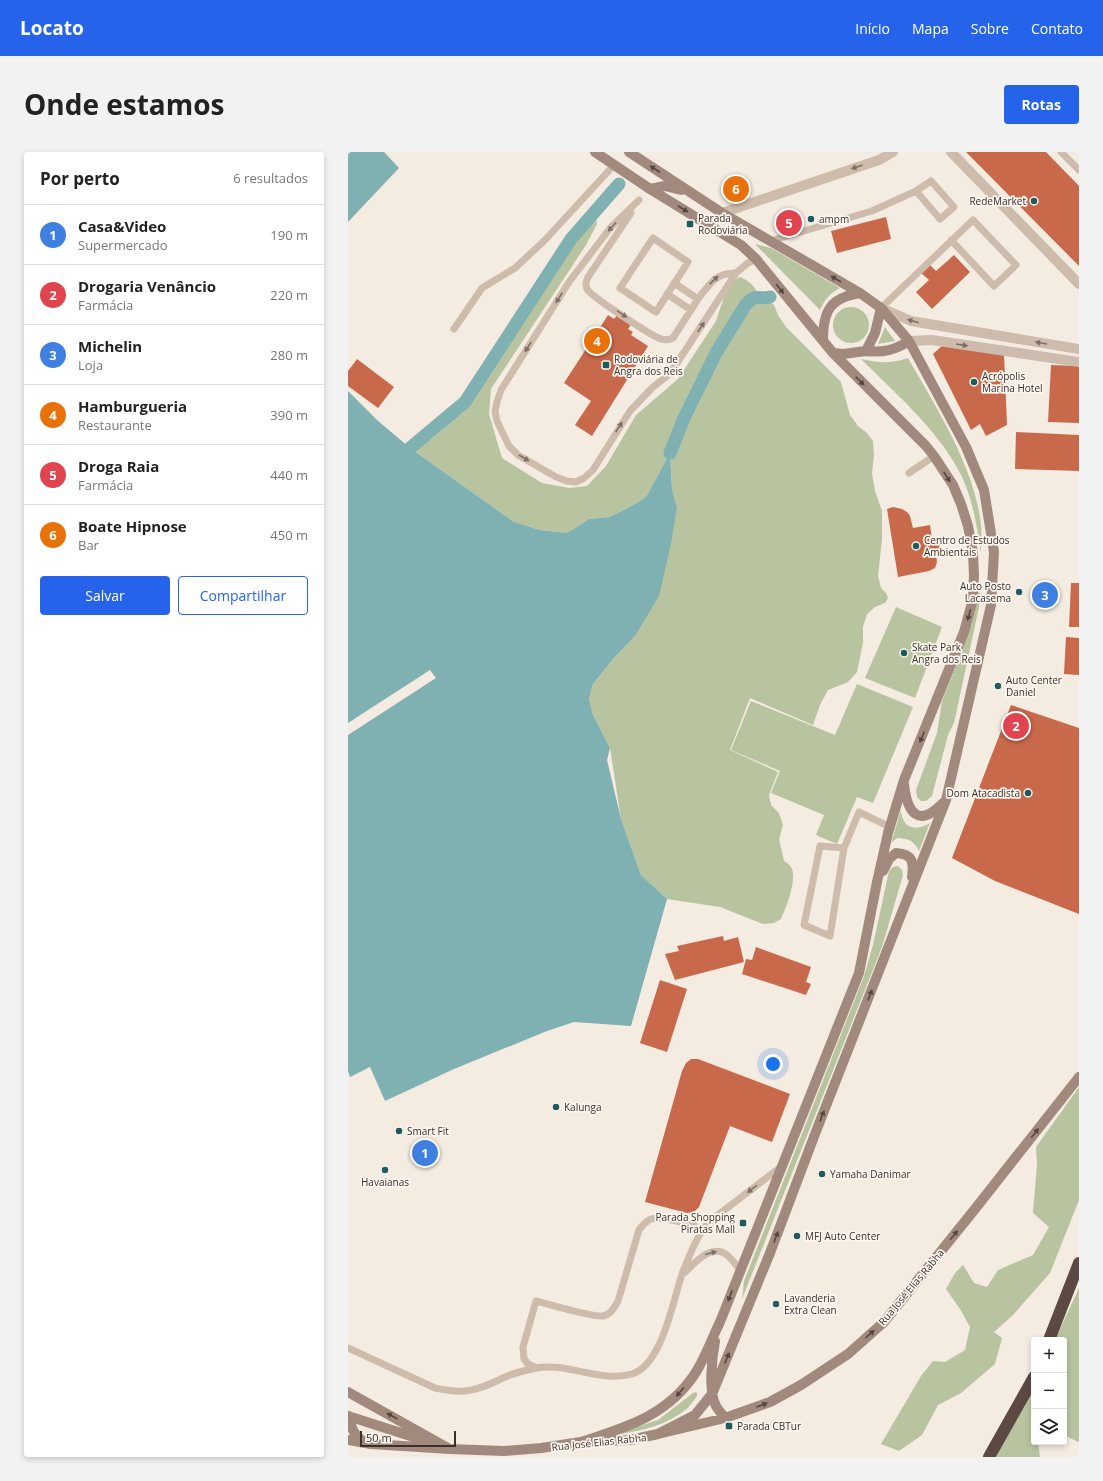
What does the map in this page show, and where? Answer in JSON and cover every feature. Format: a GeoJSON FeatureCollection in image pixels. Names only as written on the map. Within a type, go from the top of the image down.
{"type":"FeatureCollection","features":[{"type":"Feature","properties":{"kind":"highway"},"geometry":{"type":"LineString","coordinates":[[1050,1337],[1079,1263]]}},
{"type":"Feature","properties":{"kind":"highway"},"geometry":{"type":"LineString","coordinates":[[989,1457],[1031,1381]]}},
{"type":"Feature","properties":{"kind":"main road"},"geometry":{"type":"LineString","coordinates":[[581,1442],[627,1427],[658,1412],[678,1395],[696,1371],[720,1322],[859,973],[877,882],[890,827],[904,780],[964,632],[973,599],[974,575],[973,553],[968,526],[961,504],[953,485],[934,456],[833,354],[756,259],[741,245],[650,189],[595,152]]}},
{"type":"Feature","properties":{"kind":"main road"},"geometry":{"type":"LineString","coordinates":[[629,152],[722,212],[860,293],[881,308],[909,341],[966,447],[984,490],[994,552],[992,605],[946,800],[910,895],[815,1134],[770,1253],[712,1394],[694,1415],[658,1434]]}},
{"type":"Feature","properties":{"kind":"main road"},"geometry":{"type":"LineString","coordinates":[[650,189],[665,186],[671,187],[700,198]]}},
{"type":"Feature","properties":{"kind":"main road"},"geometry":{"type":"LineString","coordinates":[[823,341],[824,321],[828,309],[833,303],[841,298],[860,293]]}},
{"type":"Feature","properties":{"kind":"main road"},"geometry":{"type":"LineString","coordinates":[[866,351],[875,334],[881,308]]}},
{"type":"Feature","properties":{"kind":"main road"},"geometry":{"type":"LineString","coordinates":[[833,354],[890,350],[898,348],[909,341]]}},
{"type":"Feature","properties":{"kind":"main road"},"geometry":{"type":"LineString","coordinates":[[904,780],[908,805],[912,812],[918,815],[926,816],[933,813],[946,800]]}},
{"type":"Feature","properties":{"kind":"main road"},"geometry":{"type":"LineString","coordinates":[[877,882],[888,859],[896,853],[903,854],[910,858],[914,866],[910,895]]}},
{"type":"Feature","properties":{"kind":"main road","name":"Rua José Elias Rabha"},"geometry":{"type":"LineString","coordinates":[[348,1440],[367,1444],[450,1449],[511,1450],[541,1448],[581,1442],[630,1440],[725,1418],[770,1402],[802,1385],[848,1354],[884,1322],[1079,1077]]}},
{"type":"Feature","properties":{"kind":"main road"},"geometry":{"type":"LineString","coordinates":[[720,1322],[712,1356],[712,1394],[716,1407],[725,1418]]}},
{"type":"Feature","properties":{"kind":"main road"},"geometry":{"type":"LineString","coordinates":[[348,1392],[450,1449]]}},
{"type":"Feature","properties":{"kind":"main road"},"geometry":{"type":"LineString","coordinates":[[348,1414],[354,1433],[367,1444]]}},
{"type":"Feature","properties":{"kind":"main road","name":"Rua José Elias Rabha"},"geometry":{"type":"LineString","coordinates":[[348,1414],[450,1449]]}},
{"type":"Feature","properties":{"kind":"street"},"geometry":{"type":"LineString","coordinates":[[722,212],[879,160],[893,152]]}},
{"type":"Feature","properties":{"kind":"street"},"geometry":{"type":"LineString","coordinates":[[951,152],[1079,284]]}},
{"type":"Feature","properties":{"kind":"street"},"geometry":{"type":"LineString","coordinates":[[881,308],[912,321],[1079,349]]}},
{"type":"Feature","properties":{"kind":"street"},"geometry":{"type":"LineString","coordinates":[[909,341],[932,340],[1079,362]]}},
{"type":"Feature","properties":{"kind":"lane"},"geometry":{"type":"LineString","coordinates":[[1060,152],[1079,170]]}},
{"type":"Feature","properties":{"kind":"lane"},"geometry":{"type":"LineString","coordinates":[[454,329],[482,288],[515,268],[545,240],[614,165]]}},
{"type":"Feature","properties":{"kind":"lane"},"geometry":{"type":"LineString","coordinates":[[770,241],[872,211],[916,192],[931,181],[954,207],[940,219],[916,192]]}},
{"type":"Feature","properties":{"kind":"lane"},"geometry":{"type":"LineString","coordinates":[[650,189],[643,194],[588,278],[586,286],[587,290],[596,298],[655,336],[662,340],[669,340],[673,338],[698,299],[717,276],[727,273],[736,273]]}},
{"type":"Feature","properties":{"kind":"lane"},"geometry":{"type":"LineString","coordinates":[[639,200],[611,227],[569,282],[501,390],[497,402],[496,411],[498,421],[509,446],[518,455],[556,478],[576,482],[584,478],[593,470],[630,411],[653,387],[666,377],[675,366],[736,273],[748,263],[756,259]]}},
{"type":"Feature","properties":{"kind":"lane"},"geometry":{"type":"LineString","coordinates":[[881,308],[951,240],[973,220],[1016,265],[994,286],[951,240]]}},
{"type":"Feature","properties":{"kind":"lane"},"geometry":{"type":"LineString","coordinates":[[652,238],[688,262],[674,283],[656,312],[620,288],[652,238]]}},
{"type":"Feature","properties":{"kind":"lane"},"geometry":{"type":"LineString","coordinates":[[674,283],[698,299]]}},
{"type":"Feature","properties":{"kind":"lane"},"geometry":{"type":"LineString","coordinates":[[667,294],[691,310]]}},
{"type":"Feature","properties":{"kind":"lane"},"geometry":{"type":"LineString","coordinates":[[909,473],[934,456]]}},
{"type":"Feature","properties":{"kind":"lane"},"geometry":{"type":"LineString","coordinates":[[844,848],[820,846],[804,926],[830,936],[844,848],[859,812],[890,827]]}},
{"type":"Feature","properties":{"kind":"lane"},"geometry":{"type":"LineString","coordinates":[[348,1348],[435,1388],[447,1391],[465,1391],[480,1388],[511,1375],[537,1368],[552,1367],[586,1373],[616,1376],[632,1374],[641,1370],[651,1359],[662,1339],[682,1274],[696,1240],[705,1227],[783,1165]]}},
{"type":"Feature","properties":{"kind":"lane"},"geometry":{"type":"LineString","coordinates":[[537,1368],[528,1364],[524,1359],[524,1347],[536,1301],[591,1315],[602,1316],[612,1312],[618,1301],[639,1230],[644,1224],[651,1219],[659,1218],[694,1225]]}},
{"type":"Feature","properties":{"kind":"lane"},"geometry":{"type":"LineString","coordinates":[[682,1274],[700,1259],[713,1251],[727,1255],[740,1270]]}},
{"type":"Feature","properties":{"kind":"green space"},"geometry":{"type":"Polygon","coordinates":[[[590,218],[596,219],[597,224],[586,245],[491,389],[489,414],[502,458],[542,483],[569,488],[587,486],[606,466],[636,415],[678,379],[716,321],[726,291],[733,281],[740,277],[752,284],[756,289],[758,296],[765,298],[774,305],[778,315],[786,327],[841,382],[850,415],[858,426],[866,432],[873,441],[874,455],[872,473],[875,491],[882,511],[882,539],[878,576],[881,588],[886,593],[888,598],[885,603],[875,607],[867,614],[863,627],[863,643],[857,672],[848,682],[828,690],[820,705],[813,725],[750,698],[730,750],[778,772],[769,795],[771,805],[779,813],[783,825],[779,839],[784,861],[791,867],[793,878],[786,908],[781,919],[774,923],[763,924],[720,907],[667,899],[641,875],[621,819],[610,748],[593,715],[589,699],[593,684],[613,659],[635,636],[677,507],[672,490],[670,453],[646,497],[609,517],[589,519],[567,533],[540,530],[514,522],[410,448],[465,402],[571,239],[590,218]]]}},
{"type":"Feature","properties":{"kind":"green space"},"geometry":{"type":"Polygon","coordinates":[[[755,244],[771,248],[840,288],[828,297],[820,310],[755,244]]]}},
{"type":"Feature","properties":{"kind":"green space"},"geometry":{"type":"Polygon","coordinates":[[[854,307],[864,312],[868,318],[868,332],[864,338],[858,342],[848,343],[838,338],[834,332],[833,322],[838,312],[844,308],[854,307]]]}},
{"type":"Feature","properties":{"kind":"green space"},"geometry":{"type":"Polygon","coordinates":[[[885,327],[895,341],[878,344],[885,327]]]}},
{"type":"Feature","properties":{"kind":"green space"},"geometry":{"type":"Polygon","coordinates":[[[908,358],[942,417],[963,460],[977,503],[981,525],[981,553],[971,500],[964,480],[950,455],[927,426],[861,359],[885,362],[908,358]]]}},
{"type":"Feature","properties":{"kind":"green space"},"geometry":{"type":"Polygon","coordinates":[[[979,591],[981,598],[954,723],[948,735],[932,796],[926,801],[921,801],[917,797],[916,790],[937,733],[942,701],[968,635],[979,591]]]}},
{"type":"Feature","properties":{"kind":"green space","name":"Skate Park Angra dos Reis"},"geometry":{"type":"Polygon","coordinates":[[[896,607],[942,627],[915,698],[865,678],[896,607]]]}},
{"type":"Feature","properties":{"kind":"green space"},"geometry":{"type":"Polygon","coordinates":[[[857,684],[913,707],[873,803],[857,797],[837,844],[816,835],[824,815],[771,793],[780,771],[731,750],[751,701],[835,735],[857,684]]]}},
{"type":"Feature","properties":{"kind":"green space"},"geometry":{"type":"Polygon","coordinates":[[[901,810],[904,821],[910,827],[914,828],[924,826],[930,823],[919,851],[913,842],[907,839],[897,838],[891,843],[901,810]]]}},
{"type":"Feature","properties":{"kind":"green space"},"geometry":{"type":"Polygon","coordinates":[[[898,866],[902,870],[903,875],[882,947],[742,1299],[744,1281],[864,976],[873,945],[889,871],[893,867],[898,866]]]}},
{"type":"Feature","properties":{"kind":"green space"},"geometry":{"type":"Polygon","coordinates":[[[1079,1087],[1079,1200],[1050,1273],[1013,1315],[994,1332],[1002,1338],[995,1364],[961,1393],[938,1405],[922,1435],[899,1451],[881,1444],[921,1376],[933,1361],[945,1362],[965,1350],[970,1327],[946,1289],[955,1273],[963,1265],[974,1283],[987,1287],[998,1270],[1033,1255],[1049,1227],[1033,1213],[1037,1164],[1036,1147],[1079,1087]]]}},
{"type":"Feature","properties":{"kind":"green space"},"geometry":{"type":"Polygon","coordinates":[[[1079,1288],[1078,1442],[1067,1436],[1067,1337],[1056,1337],[1079,1288]]]}},
{"type":"Feature","properties":{"kind":"green space"},"geometry":{"type":"Polygon","coordinates":[[[1031,1390],[1031,1445],[1038,1445],[1040,1457],[995,1457],[1031,1390]]]}},
{"type":"Feature","properties":{"kind":"green space"},"geometry":{"type":"Polygon","coordinates":[[[696,1392],[697,1396],[688,1407],[667,1421],[638,1431],[607,1436],[658,1420],[696,1392]]]}},
{"type":"Feature","properties":{"kind":"water"},"geometry":{"type":"Polygon","coordinates":[[[348,152],[384,152],[399,168],[348,222],[348,152]]]}},
{"type":"Feature","properties":{"kind":"water"},"geometry":{"type":"Polygon","coordinates":[[[348,391],[377,420],[410,448],[514,522],[540,530],[567,533],[589,519],[609,517],[646,497],[670,453],[672,490],[677,507],[671,544],[659,596],[635,636],[613,659],[593,684],[589,699],[593,715],[610,748],[607,760],[621,819],[641,875],[667,899],[631,1026],[574,1022],[547,1031],[454,1069],[385,1101],[370,1067],[350,1077],[348,1071],[348,735],[436,678],[430,670],[348,723],[348,391]]]}},
{"type":"Feature","properties":{"kind":"building","name":"RedeMarket"},"geometry":{"type":"Polygon","coordinates":[[[966,152],[1046,152],[1079,186],[1079,266],[966,152]]]}},
{"type":"Feature","properties":{"kind":"building"},"geometry":{"type":"Polygon","coordinates":[[[886,217],[891,239],[837,253],[831,231],[886,217]]]}},
{"type":"Feature","properties":{"kind":"building"},"geometry":{"type":"Polygon","coordinates":[[[954,255],[970,272],[932,309],[916,292],[929,280],[920,272],[929,264],[936,271],[954,255]]]}},
{"type":"Feature","properties":{"kind":"building","name":"Rodoviária de Angra dos Reis"},"geometry":{"type":"Polygon","coordinates":[[[618,314],[632,323],[628,329],[633,332],[631,335],[648,346],[592,436],[575,425],[591,401],[564,383],[608,315],[614,319],[618,314]]]}},
{"type":"Feature","properties":{"kind":"building"},"geometry":{"type":"Polygon","coordinates":[[[944,344],[1004,354],[1007,425],[986,436],[980,424],[971,430],[933,354],[944,344]]]}},
{"type":"Feature","properties":{"kind":"building"},"geometry":{"type":"Polygon","coordinates":[[[357,359],[394,387],[378,408],[348,386],[348,371],[357,359]]]}},
{"type":"Feature","properties":{"kind":"building"},"geometry":{"type":"Polygon","coordinates":[[[1051,365],[1079,366],[1079,423],[1048,422],[1051,365]]]}},
{"type":"Feature","properties":{"kind":"building"},"geometry":{"type":"Polygon","coordinates":[[[1016,432],[1079,435],[1079,471],[1015,469],[1016,432]]]}},
{"type":"Feature","properties":{"kind":"building","name":"Centro de Estudos Ambientais"},"geometry":{"type":"Polygon","coordinates":[[[893,507],[907,512],[910,516],[913,528],[930,525],[932,539],[938,538],[941,553],[936,554],[937,562],[935,568],[929,571],[898,577],[887,509],[893,507]]]}},
{"type":"Feature","properties":{"kind":"building"},"geometry":{"type":"Polygon","coordinates":[[[1071,583],[1079,583],[1079,627],[1069,627],[1071,583]]]}},
{"type":"Feature","properties":{"kind":"building"},"geometry":{"type":"Polygon","coordinates":[[[1066,637],[1079,638],[1079,675],[1064,674],[1066,637]]]}},
{"type":"Feature","properties":{"kind":"building","name":"Dom Atacadista"},"geometry":{"type":"Polygon","coordinates":[[[1011,705],[1079,728],[1079,914],[995,881],[952,858],[1011,705]]]}},
{"type":"Feature","properties":{"kind":"building"},"geometry":{"type":"Polygon","coordinates":[[[723,936],[724,941],[738,937],[744,962],[675,980],[665,954],[679,951],[677,946],[723,936]]]}},
{"type":"Feature","properties":{"kind":"building"},"geometry":{"type":"Polygon","coordinates":[[[756,947],[811,967],[806,982],[811,984],[806,995],[742,974],[746,959],[752,960],[756,947]]]}},
{"type":"Feature","properties":{"kind":"building"},"geometry":{"type":"Polygon","coordinates":[[[660,980],[687,989],[667,1052],[640,1043],[660,980]]]}},
{"type":"Feature","properties":{"kind":"building"},"geometry":{"type":"Polygon","coordinates":[[[691,1059],[698,1059],[790,1094],[772,1142],[730,1126],[699,1207],[694,1212],[687,1213],[645,1202],[682,1071],[686,1063],[691,1059]]]}},
{"type":"Feature","properties":{"kind":"waterway"},"geometry":{"type":"LineString","coordinates":[[410,448],[465,402],[571,239],[619,184]]}},
{"type":"Feature","properties":{"kind":"waterway"},"geometry":{"type":"LineString","coordinates":[[670,453],[684,418],[716,353],[746,304],[755,298],[770,297]]}},
{"type":"Feature","properties":{"kind":"place","name":"Boate Hipnose"},"geometry":{"type":"Point","coordinates":[736,189]}},
{"type":"Feature","properties":{"kind":"place","name":"RedeMarket"},"geometry":{"type":"Point","coordinates":[1034,201]}},
{"type":"Feature","properties":{"kind":"place","name":"ampm"},"geometry":{"type":"Point","coordinates":[811,219]}},
{"type":"Feature","properties":{"kind":"place","name":"Droga Raia"},"geometry":{"type":"Point","coordinates":[789,223]}},
{"type":"Feature","properties":{"kind":"place","name":"Parada Rodoviária"},"geometry":{"type":"Point","coordinates":[690,224]}},
{"type":"Feature","properties":{"kind":"place","name":"Hamburgueria"},"geometry":{"type":"Point","coordinates":[597,341]}},
{"type":"Feature","properties":{"kind":"place","name":"Rodoviária de Angra dos Reis"},"geometry":{"type":"Point","coordinates":[606,365]}},
{"type":"Feature","properties":{"kind":"place","name":"Acrópolis Marina Hotel"},"geometry":{"type":"Point","coordinates":[974,382]}},
{"type":"Feature","properties":{"kind":"place","name":"Centro de Estudos Ambientais"},"geometry":{"type":"Point","coordinates":[916,546]}},
{"type":"Feature","properties":{"kind":"place","name":"Auto Posto Lacasema"},"geometry":{"type":"Point","coordinates":[1019,592]}},
{"type":"Feature","properties":{"kind":"place","name":"Michelin"},"geometry":{"type":"Point","coordinates":[1045,595]}},
{"type":"Feature","properties":{"kind":"place","name":"Skate Park Angra dos Reis"},"geometry":{"type":"Point","coordinates":[904,653]}},
{"type":"Feature","properties":{"kind":"place","name":"Auto Center Daniel"},"geometry":{"type":"Point","coordinates":[998,686]}},
{"type":"Feature","properties":{"kind":"place","name":"Drogaria Venâncio"},"geometry":{"type":"Point","coordinates":[1016,726]}},
{"type":"Feature","properties":{"kind":"place","name":"Dom Atacadista"},"geometry":{"type":"Point","coordinates":[1028,793]}},
{"type":"Feature","properties":{"kind":"place","name":"Kalunga"},"geometry":{"type":"Point","coordinates":[556,1107]}},
{"type":"Feature","properties":{"kind":"place","name":"Smart Fit"},"geometry":{"type":"Point","coordinates":[399,1131]}},
{"type":"Feature","properties":{"kind":"place","name":"Casa&Video"},"geometry":{"type":"Point","coordinates":[425,1153]}},
{"type":"Feature","properties":{"kind":"place","name":"Havaianas"},"geometry":{"type":"Point","coordinates":[385,1170]}},
{"type":"Feature","properties":{"kind":"place","name":"Yamaha Danimar"},"geometry":{"type":"Point","coordinates":[822,1174]}},
{"type":"Feature","properties":{"kind":"place","name":"Parada Shopping Piratas Mall"},"geometry":{"type":"Point","coordinates":[743,1223]}},
{"type":"Feature","properties":{"kind":"place","name":"MFJ Auto Center"},"geometry":{"type":"Point","coordinates":[797,1236]}},
{"type":"Feature","properties":{"kind":"place","name":"Lavanderia Extra Clean"},"geometry":{"type":"Point","coordinates":[776,1304]}},
{"type":"Feature","properties":{"kind":"place","name":"Parada CBTur"},"geometry":{"type":"Point","coordinates":[729,1426]}}]}
